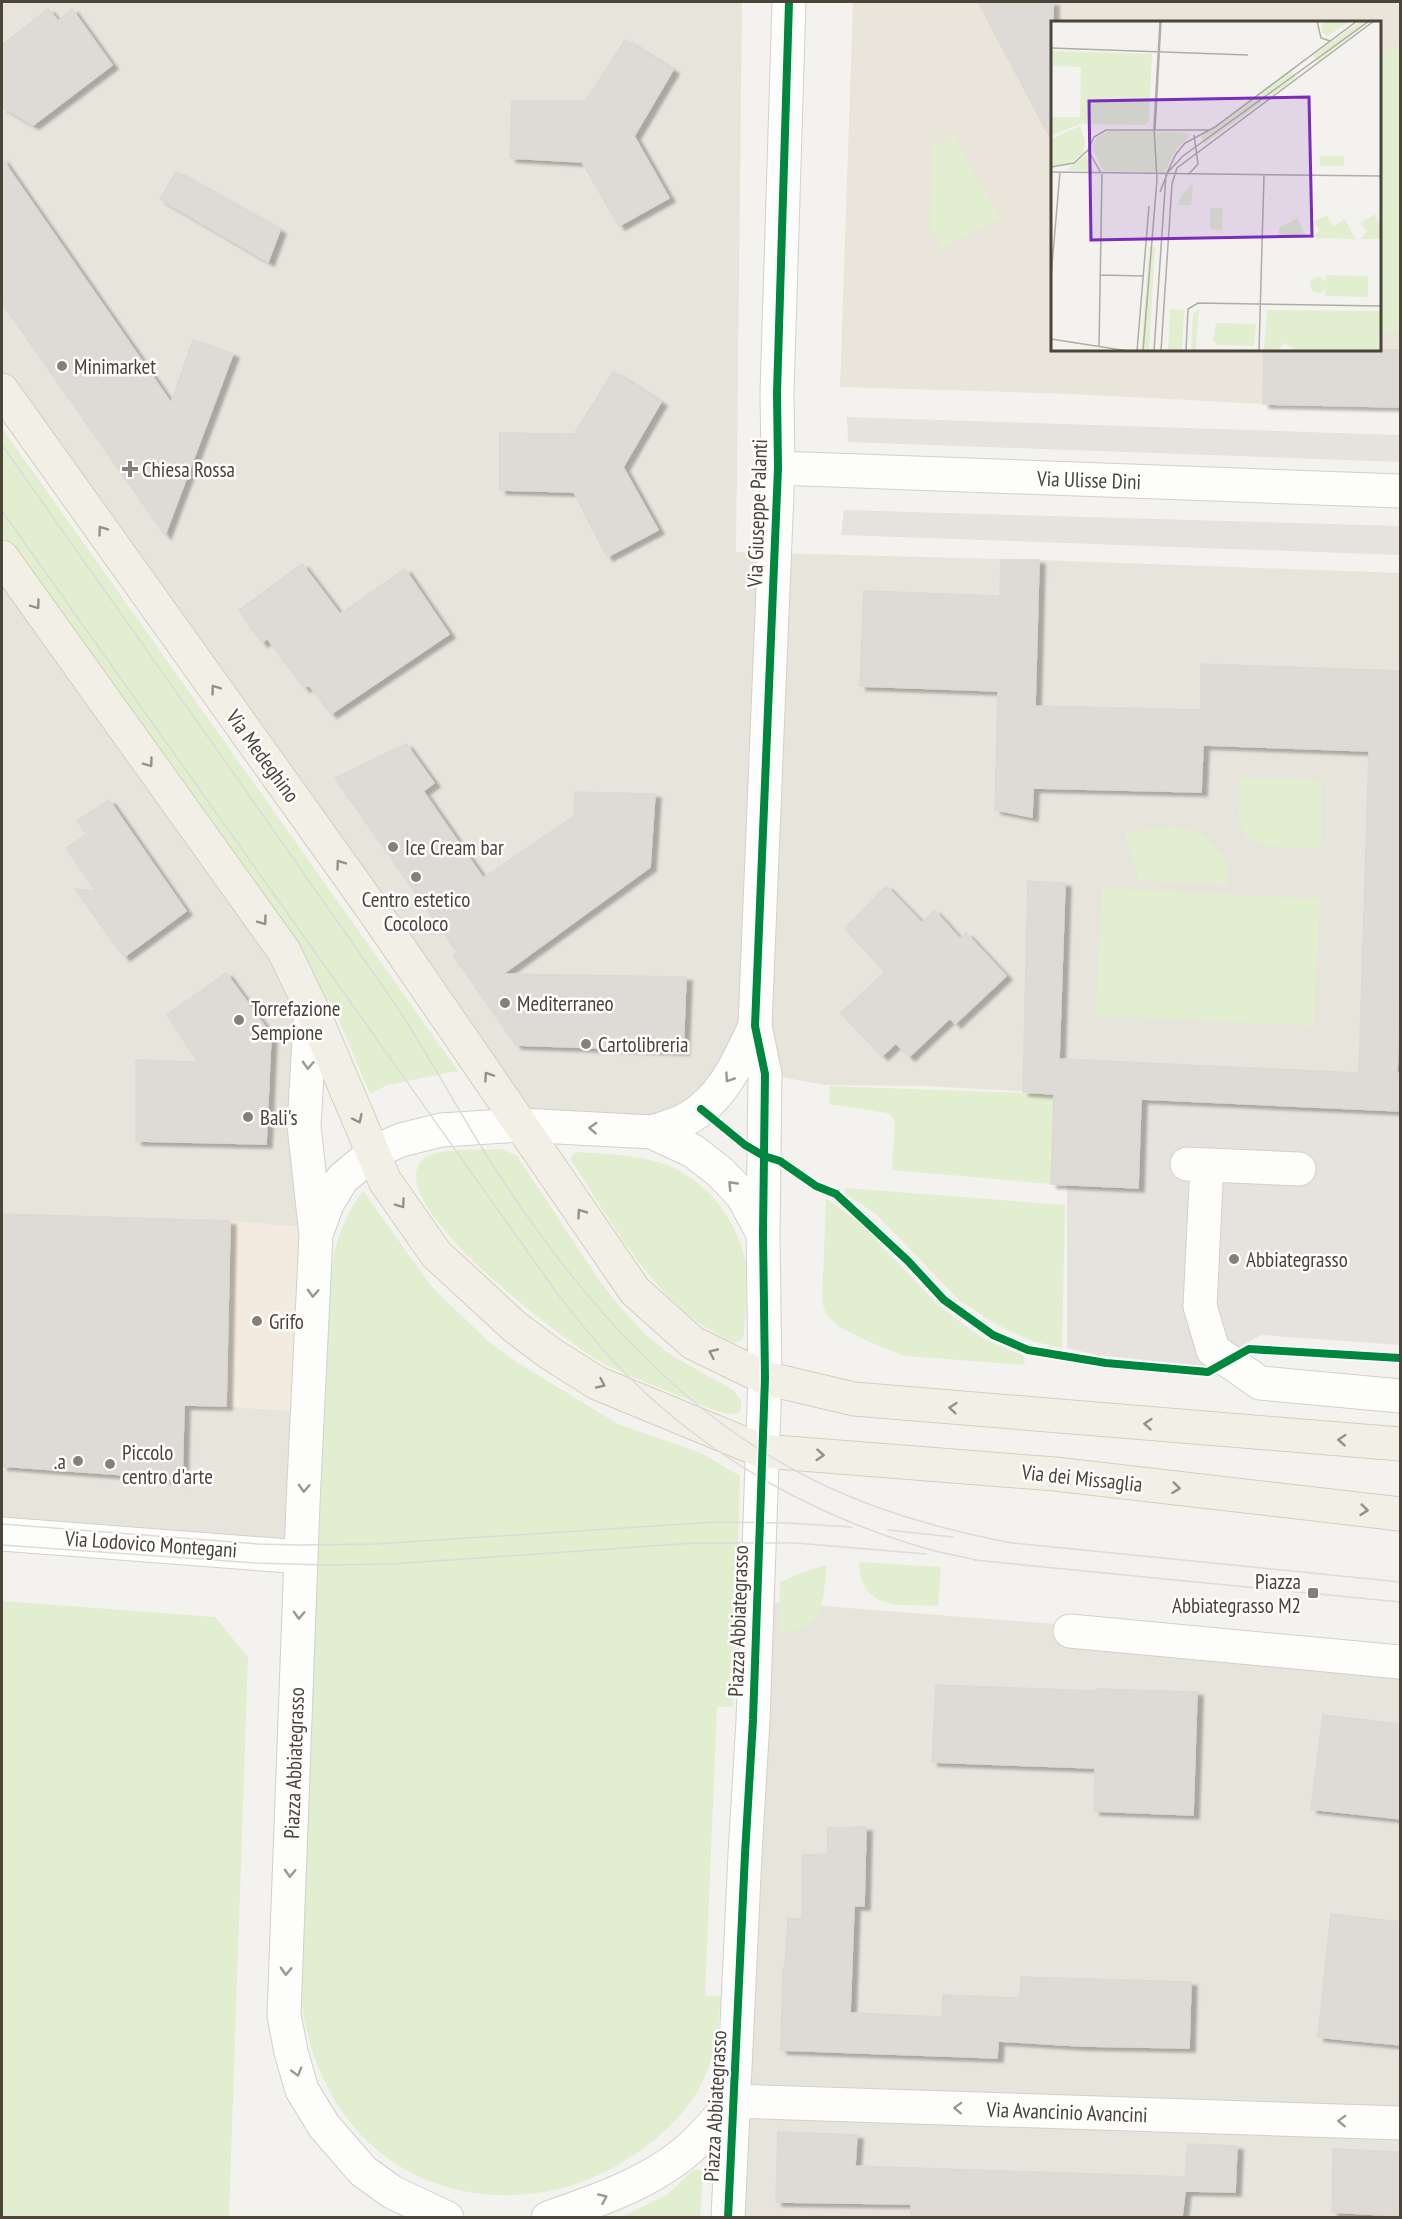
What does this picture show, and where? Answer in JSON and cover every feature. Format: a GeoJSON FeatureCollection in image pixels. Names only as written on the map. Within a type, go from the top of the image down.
{"type":"FeatureCollection","features":[{"type":"Feature","properties":{"kind":"main road","name":"Via Medeghino"},"geometry":{"type":"LineString","coordinates":[[2,390],[374,911],[520,1125]]}},
{"type":"Feature","properties":{"kind":"main road"},"geometry":{"type":"LineString","coordinates":[[2,557],[284,951],[311,1007],[385,1181],[436,1254],[515,1327],[551,1354],[597,1383],[762,1451]]}},
{"type":"Feature","properties":{"kind":"main road"},"geometry":{"type":"LineString","coordinates":[[520,1125],[635,1291],[693,1343],[765,1378],[854,1399],[1401,1444]]}},
{"type":"Feature","properties":{"kind":"main road","name":"Via dei Missaglia"},"geometry":{"type":"LineString","coordinates":[[762,1451],[1055,1474],[1401,1514]]}},
{"type":"Feature","properties":{"kind":"street","name":"Via Giuseppe Palanti"},"geometry":{"type":"LineString","coordinates":[[754,1026],[778,468],[777,393],[789,2]]}},
{"type":"Feature","properties":{"kind":"street","name":"Via Ulisse Dini"},"geometry":{"type":"LineString","coordinates":[[778,468],[1401,491]]}},
{"type":"Feature","properties":{"kind":"street","name":"Piazza Abbiategrasso"},"geometry":{"type":"LineString","coordinates":[[311,1007],[304,1126],[316,1235],[284,2015],[291,2052],[302,2090],[324,2126],[363,2171],[392,2192],[436,2216]]}},
{"type":"Feature","properties":{"kind":"street","name":"Piazza Abbiategrasso"},"geometry":{"type":"LineString","coordinates":[[652,1132],[687,1120],[716,1097],[735,1069],[754,1026]]}},
{"type":"Feature","properties":{"kind":"street","name":"Piazza Abbiategrasso"},"geometry":{"type":"LineString","coordinates":[[728,2217],[753,1720],[765,1378],[763,1234],[765,1074],[754,1026]]}},
{"type":"Feature","properties":{"kind":"street","name":"Piazza Abbiategrasso"},"geometry":{"type":"LineString","coordinates":[[316,1235],[327,1204],[342,1179],[374,1152],[401,1140],[441,1130],[520,1125],[652,1132],[693,1150],[720,1172],[742,1195],[763,1234]]}},
{"type":"Feature","properties":{"kind":"street"},"geometry":{"type":"LineString","coordinates":[[1299,1169],[1196,1164],[1200,1306],[1213,1350],[1260,1383],[1401,1396]]}},
{"type":"Feature","properties":{"kind":"street","name":"Via Lodovico Montegani"},"geometry":{"type":"LineString","coordinates":[[2,1534],[301,1557]]}},
{"type":"Feature","properties":{"kind":"street"},"geometry":{"type":"LineString","coordinates":[[1070,1631],[1401,1662]]}},
{"type":"Feature","properties":{"kind":"street","name":"Piazza Abbiategrasso"},"geometry":{"type":"LineString","coordinates":[[548,2217],[591,2203],[643,2180],[689,2149],[734,2101]]}},
{"type":"Feature","properties":{"kind":"street","name":"Via Avancinio Avancini"},"geometry":{"type":"LineString","coordinates":[[734,2101],[1401,2123]]}},
{"type":"Feature","properties":{"kind":"shaded area"},"geometry":{"type":"Polygon","coordinates":[[[2,2],[742,2],[736,552],[1400,573],[1400,1111],[924,1086],[824,1085],[765,1074],[755,1027],[687,1120],[520,1125],[2,390],[2,2]]]}},
{"type":"Feature","properties":{"kind":"shaded area"},"geometry":{"type":"Polygon","coordinates":[[[853,2],[1400,2],[1400,406],[1263,404],[1072,394],[840,387],[853,2]]]}},
{"type":"Feature","properties":{"kind":"shaded area"},"geometry":{"type":"Polygon","coordinates":[[[847,417],[1400,435],[1400,462],[848,442],[847,417]]]}},
{"type":"Feature","properties":{"kind":"shaded area"},"geometry":{"type":"Polygon","coordinates":[[[844,510],[1400,526],[1400,555],[841,535],[844,510]]]}},
{"type":"Feature","properties":{"kind":"shaded area"},"geometry":{"type":"Polygon","coordinates":[[[2,574],[276,954],[302,1007],[302,1227],[230,1221],[2,1214],[2,574]]]}},
{"type":"Feature","properties":{"kind":"shaded area","name":"Abbiategrasso"},"geometry":{"type":"Polygon","coordinates":[[[1054,1094],[1400,1111],[1400,1345],[1261,1335],[1205,1366],[1097,1355],[1067,1348],[1067,1185],[1051,1184],[1054,1094]]]}},
{"type":"Feature","properties":{"kind":"shaded area"},"geometry":{"type":"Polygon","coordinates":[[[2,1214],[230,1221],[302,1227],[294,1411],[2,1391],[2,1214]]]}},
{"type":"Feature","properties":{"kind":"shaded area"},"geometry":{"type":"Polygon","coordinates":[[[2,1391],[294,1411],[295,1552],[2,1531],[2,1391]]]}},
{"type":"Feature","properties":{"kind":"shaded area"},"geometry":{"type":"Polygon","coordinates":[[[759,1601],[1400,1651],[1400,2217],[729,2218],[759,1601]]]}},
{"type":"Feature","properties":{"kind":"green space"},"geometry":{"type":"Polygon","coordinates":[[[1400,43],[1400,333],[1381,332],[1381,54],[1400,43]]]}},
{"type":"Feature","properties":{"kind":"green space"},"geometry":{"type":"Polygon","coordinates":[[[952,135],[1000,218],[942,248],[930,224],[933,146],[952,135]]]}},
{"type":"Feature","properties":{"kind":"green space"},"geometry":{"type":"Polygon","coordinates":[[[2,428],[458,1071],[387,1085],[370,1094],[336,1013],[296,947],[2,534],[2,428]]]}},
{"type":"Feature","properties":{"kind":"green space"},"geometry":{"type":"Polygon","coordinates":[[[1241,778],[1321,780],[1321,847],[1275,847],[1253,841],[1245,834],[1239,821],[1241,778]]]}},
{"type":"Feature","properties":{"kind":"green space"},"geometry":{"type":"Polygon","coordinates":[[[1174,827],[1200,832],[1222,854],[1228,871],[1227,885],[1139,880],[1125,833],[1174,827]]]}},
{"type":"Feature","properties":{"kind":"green space"},"geometry":{"type":"Polygon","coordinates":[[[1102,888],[1320,899],[1313,1026],[1096,1015],[1102,888]]]}},
{"type":"Feature","properties":{"kind":"green space"},"geometry":{"type":"Polygon","coordinates":[[[830,1086],[1054,1094],[1051,1184],[892,1170],[895,1120],[888,1113],[829,1104],[830,1086]]]}},
{"type":"Feature","properties":{"kind":"green space"},"geometry":{"type":"Polygon","coordinates":[[[502,1149],[517,1156],[599,1280],[621,1308],[645,1334],[671,1355],[733,1390],[741,1400],[741,1411],[730,1414],[716,1411],[606,1365],[586,1353],[521,1303],[452,1239],[428,1208],[416,1181],[422,1160],[428,1156],[448,1151],[502,1149]]]}},
{"type":"Feature","properties":{"kind":"green space"},"geometry":{"type":"Polygon","coordinates":[[[578,1152],[609,1154],[661,1163],[690,1177],[715,1200],[734,1229],[745,1260],[747,1278],[742,1340],[735,1343],[708,1329],[661,1289],[622,1239],[571,1160],[573,1154],[578,1152]]]}},
{"type":"Feature","properties":{"kind":"green space"},"geometry":{"type":"Polygon","coordinates":[[[846,1188],[1065,1205],[1062,1348],[1032,1341],[997,1325],[959,1300],[876,1214],[845,1194],[846,1188]]]}},
{"type":"Feature","properties":{"kind":"green space"},"geometry":{"type":"Polygon","coordinates":[[[363,1191],[432,1287],[489,1342],[518,1363],[618,1424],[701,1453],[740,1476],[733,1707],[717,1707],[705,1996],[721,1996],[712,2056],[705,2076],[691,2102],[650,2144],[593,2178],[557,2189],[520,2195],[483,2194],[447,2187],[413,2174],[381,2154],[354,2127],[332,2097],[316,2063],[302,2009],[300,1990],[329,1292],[332,1263],[342,1227],[363,1191]]]}},
{"type":"Feature","properties":{"kind":"green space"},"geometry":{"type":"Polygon","coordinates":[[[826,1198],[860,1223],[939,1306],[984,1339],[1024,1356],[1025,1365],[905,1356],[867,1341],[838,1326],[826,1314],[822,1302],[826,1198]]]}},
{"type":"Feature","properties":{"kind":"green space"},"geometry":{"type":"Polygon","coordinates":[[[859,1562],[941,1567],[938,1606],[897,1604],[874,1597],[866,1590],[861,1578],[859,1562]]]}},
{"type":"Feature","properties":{"kind":"green space"},"geometry":{"type":"Polygon","coordinates":[[[827,1565],[822,1603],[814,1620],[806,1627],[779,1634],[780,1582],[827,1565]]]}},
{"type":"Feature","properties":{"kind":"green space"},"geometry":{"type":"Polygon","coordinates":[[[2,1601],[215,1617],[248,1657],[229,2217],[2,2217],[2,1601]]]}},
{"type":"Feature","properties":{"kind":"green space"},"geometry":{"type":"Polygon","coordinates":[[[698,2169],[703,2175],[700,2217],[622,2217],[668,2194],[693,2170],[698,2169]]]}},
{"type":"Feature","properties":{"kind":"building"},"geometry":{"type":"Polygon","coordinates":[[[978,2],[1053,2],[1051,139],[978,2]]]}},
{"type":"Feature","properties":{"kind":"building"},"geometry":{"type":"Polygon","coordinates":[[[48,9],[58,21],[72,9],[112,65],[33,125],[2,107],[2,45],[48,9]]]}},
{"type":"Feature","properties":{"kind":"building"},"geometry":{"type":"Polygon","coordinates":[[[625,40],[673,70],[634,136],[669,198],[619,226],[582,162],[510,158],[512,101],[586,101],[625,40]]]}},
{"type":"Feature","properties":{"kind":"building"},"geometry":{"type":"Polygon","coordinates":[[[2,159],[171,403],[193,340],[233,354],[165,535],[2,303],[2,159]]]}},
{"type":"Feature","properties":{"kind":"building"},"geometry":{"type":"Polygon","coordinates":[[[176,172],[280,230],[268,262],[160,199],[176,172]]]}},
{"type":"Feature","properties":{"kind":"building"},"geometry":{"type":"Polygon","coordinates":[[[1401,350],[1401,407],[1263,404],[1264,351],[1401,350]]]}},
{"type":"Feature","properties":{"kind":"building"},"geometry":{"type":"Polygon","coordinates":[[[613,372],[661,402],[623,467],[658,530],[607,557],[574,492],[500,490],[500,433],[574,434],[613,372]]]}},
{"type":"Feature","properties":{"kind":"building"},"geometry":{"type":"Polygon","coordinates":[[[1001,560],[1039,560],[1035,706],[1201,710],[1201,664],[1401,671],[1401,967],[1397,1073],[1401,1073],[1401,1111],[1141,1099],[1138,1188],[1051,1184],[1054,1094],[1023,1092],[1028,881],[1065,883],[1059,1059],[1359,1073],[1369,751],[1203,745],[1201,792],[1033,788],[1032,817],[995,810],[998,691],[860,686],[864,591],[1000,596],[1001,560]]]}},
{"type":"Feature","properties":{"kind":"building"},"geometry":{"type":"Polygon","coordinates":[[[302,564],[340,614],[405,569],[449,634],[331,714],[309,685],[304,688],[267,638],[262,643],[239,610],[302,564]]]}},
{"type":"Feature","properties":{"kind":"building"},"geometry":{"type":"Polygon","coordinates":[[[406,744],[434,783],[423,791],[483,878],[574,816],[575,792],[655,794],[650,867],[503,974],[686,977],[683,1051],[516,1045],[453,955],[457,952],[335,778],[406,744]]]}},
{"type":"Feature","properties":{"kind":"building"},"geometry":{"type":"Polygon","coordinates":[[[109,800],[186,911],[124,957],[75,889],[96,891],[66,848],[87,834],[77,821],[109,800]]]}},
{"type":"Feature","properties":{"kind":"building"},"geometry":{"type":"Polygon","coordinates":[[[886,886],[922,923],[934,910],[960,939],[966,933],[1006,976],[955,1024],[950,1018],[909,1057],[896,1043],[882,1056],[841,1013],[885,972],[845,928],[886,886]]]}},
{"type":"Feature","properties":{"kind":"building"},"geometry":{"type":"Polygon","coordinates":[[[226,973],[271,1035],[266,1144],[136,1141],[136,1060],[198,1062],[167,1015],[226,973]]]}},
{"type":"Feature","properties":{"kind":"building"},"geometry":{"type":"Polygon","coordinates":[[[2,1214],[230,1221],[226,1406],[184,1405],[182,1481],[2,1466],[2,1214]]]}},
{"type":"Feature","properties":{"kind":"building"},"geometry":{"type":"Polygon","coordinates":[[[936,1685],[1197,1692],[1193,1815],[1094,1811],[1095,1768],[932,1762],[936,1685]]]}},
{"type":"Feature","properties":{"kind":"building"},"geometry":{"type":"Polygon","coordinates":[[[1323,1715],[1401,1724],[1401,1819],[1311,1809],[1323,1715]]]}},
{"type":"Feature","properties":{"kind":"building"},"geometry":{"type":"Polygon","coordinates":[[[866,1827],[864,1906],[854,1906],[850,2013],[942,2017],[943,1995],[1020,1998],[1021,1977],[1191,1982],[1189,2048],[1081,2046],[998,2041],[997,2058],[781,2050],[783,1968],[785,1968],[788,1918],[802,1919],[803,1855],[828,1854],[828,1828],[866,1827]]]}},
{"type":"Feature","properties":{"kind":"building"},"geometry":{"type":"Polygon","coordinates":[[[1331,1914],[1401,1922],[1401,2045],[1318,2037],[1331,1914]]]}},
{"type":"Feature","properties":{"kind":"building"},"geometry":{"type":"Polygon","coordinates":[[[778,2132],[857,2135],[855,2166],[1185,2177],[1188,2144],[1237,2146],[1235,2192],[1185,2191],[1182,2217],[911,2217],[911,2204],[776,2202],[778,2132]]]}},
{"type":"Feature","properties":{"kind":"building"},"geometry":{"type":"Polygon","coordinates":[[[1333,2149],[1401,2152],[1401,2216],[1332,2212],[1333,2149]]]}},
{"type":"Feature","properties":{"kind":"tram line"},"geometry":{"type":"LineString","coordinates":[[2,445],[384,988],[501,1178],[568,1271],[604,1315],[643,1356],[685,1394],[729,1429],[777,1460],[828,1487],[872,1505],[941,1527],[1012,1543]]}},
{"type":"Feature","properties":{"kind":"tram line"},"geometry":{"type":"LineString","coordinates":[[2,511],[559,1296],[614,1361],[665,1411],[699,1437],[771,1484],[847,1521],[887,1536],[934,1551],[981,1561]]}},
{"type":"Feature","properties":{"kind":"tram line"},"geometry":{"type":"LineString","coordinates":[[2,1524],[258,1544],[301,1545],[376,1544],[716,1522],[852,1527]]}},
{"type":"Feature","properties":{"kind":"tram line"},"geometry":{"type":"LineString","coordinates":[[888,1530],[953,1537]]}},
{"type":"Feature","properties":{"kind":"tram line"},"geometry":{"type":"LineString","coordinates":[[1004,1542],[1400,1582]]}},
{"type":"Feature","properties":{"kind":"tram line"},"geometry":{"type":"LineString","coordinates":[[2,1545],[256,1563],[327,1565],[393,1564],[695,1543],[796,1543],[926,1554]]}},
{"type":"Feature","properties":{"kind":"tram line"},"geometry":{"type":"LineString","coordinates":[[974,1560],[1400,1602]]}},
{"type":"Feature","properties":{"kind":"cycle path"},"geometry":{"type":"LineString","coordinates":[[728,2218],[753,1720],[765,1378],[763,1234],[765,1074],[755,1026],[778,468],[777,393],[789,2]]}},
{"type":"Feature","properties":{"kind":"cycle path"},"geometry":{"type":"LineString","coordinates":[[701,1109],[745,1145],[764,1156],[780,1161],[816,1186],[836,1194],[908,1261],[944,1300],[993,1335],[1028,1350],[1106,1363],[1208,1372],[1249,1349],[1400,1358]]}},
{"type":"Feature","properties":{"kind":"place","name":"Minimarket"},"geometry":{"type":"Point","coordinates":[62,366]}},
{"type":"Feature","properties":{"kind":"place","name":"Chiesa Rossa"},"geometry":{"type":"Point","coordinates":[130,469]}},
{"type":"Feature","properties":{"kind":"place","name":"Ice Cream bar"},"geometry":{"type":"Point","coordinates":[393,847]}},
{"type":"Feature","properties":{"kind":"place","name":"Centro estetico Cocoloco"},"geometry":{"type":"Point","coordinates":[416,877]}},
{"type":"Feature","properties":{"kind":"place","name":"Mediterraneo"},"geometry":{"type":"Point","coordinates":[505,1003]}},
{"type":"Feature","properties":{"kind":"place","name":"Torrefazione Sempione"},"geometry":{"type":"Point","coordinates":[239,1020]}},
{"type":"Feature","properties":{"kind":"place","name":"Cartolibreria"},"geometry":{"type":"Point","coordinates":[586,1044]}},
{"type":"Feature","properties":{"kind":"place","name":"Bali's"},"geometry":{"type":"Point","coordinates":[248,1117]}},
{"type":"Feature","properties":{"kind":"place","name":"Abbiategrasso"},"geometry":{"type":"Point","coordinates":[1234,1259]}},
{"type":"Feature","properties":{"kind":"place","name":"Grifo"},"geometry":{"type":"Point","coordinates":[257,1321]}},
{"type":"Feature","properties":{"kind":"place","name":".a"},"geometry":{"type":"Point","coordinates":[78,1461]}},
{"type":"Feature","properties":{"kind":"place","name":"Piccolo centro d'arte"},"geometry":{"type":"Point","coordinates":[110,1464]}},
{"type":"Feature","properties":{"kind":"place","name":"Piazza Abbiategrasso M2"},"geometry":{"type":"Point","coordinates":[1313,1593]}}]}
